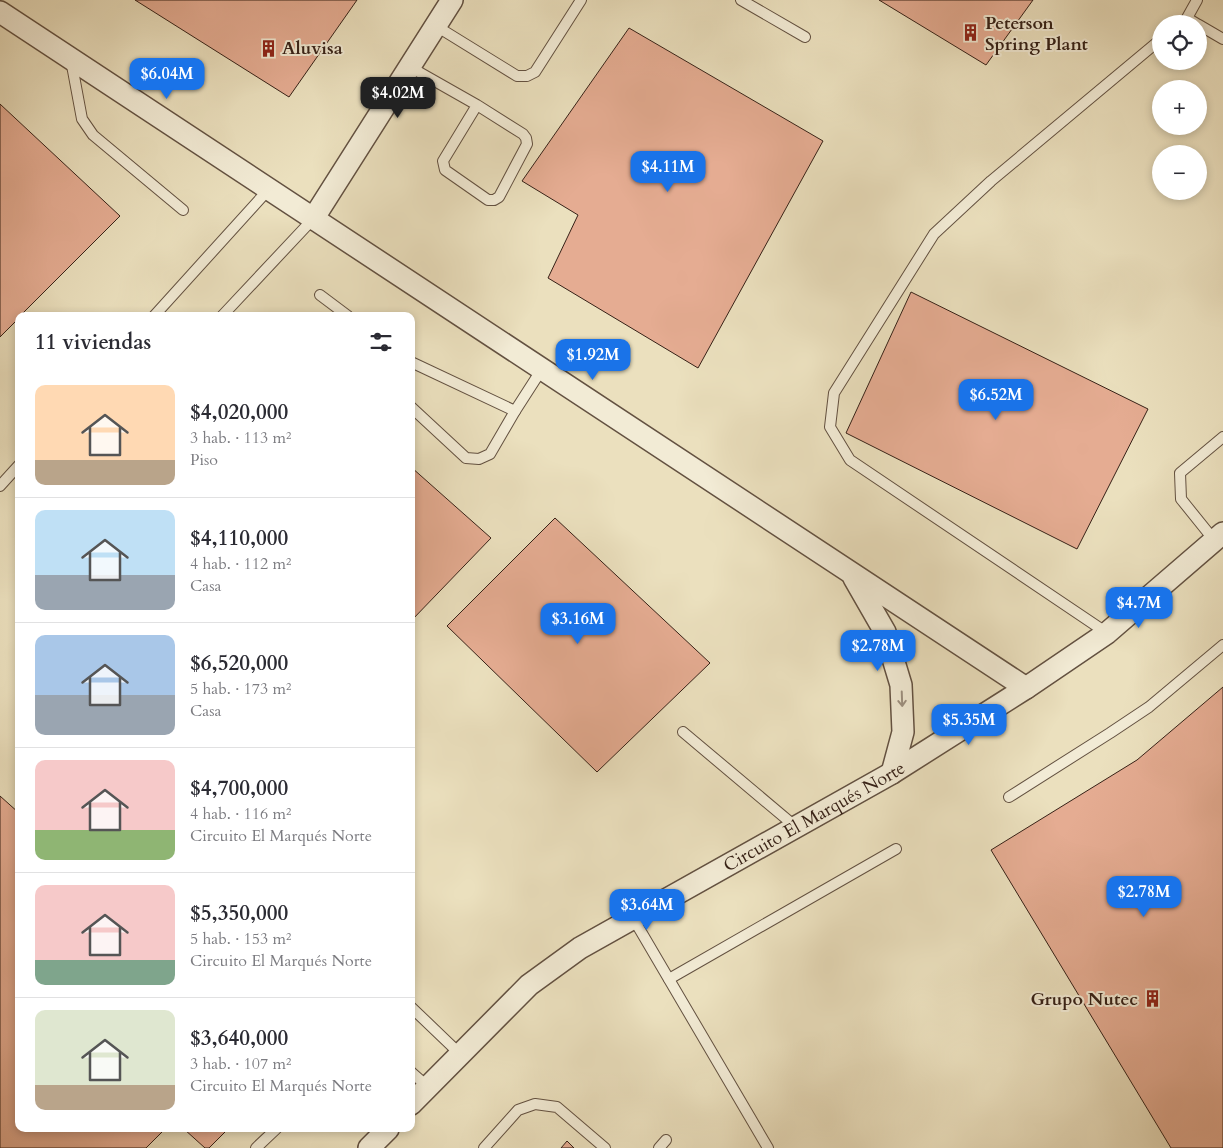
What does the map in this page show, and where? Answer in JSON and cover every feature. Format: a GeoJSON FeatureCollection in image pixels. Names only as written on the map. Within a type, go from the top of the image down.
{"type":"FeatureCollection","features":[{"type":"Feature","properties":{"kind":"street"},"geometry":{"type":"LineString","coordinates":[[313,219],[452,0]]}},
{"type":"Feature","properties":{"kind":"street"},"geometry":{"type":"LineString","coordinates":[[0,12],[1026,688]]}},
{"type":"Feature","properties":{"kind":"street","name":"Circuito El Marqués Norte"},"geometry":{"type":"LineString","coordinates":[[415,1100],[529,985],[580,948],[892,773],[1026,688],[1107,633],[1219,536]]}},
{"type":"Feature","properties":{"kind":"street"},"geometry":{"type":"LineString","coordinates":[[852,574],[885,632],[901,685],[903,732],[892,773]]}},
{"type":"Feature","properties":{"kind":"street"},"geometry":{"type":"LineString","coordinates":[[369,1148],[385,1132]]}},
{"type":"Feature","properties":{"kind":"lane"},"geometry":{"type":"LineString","coordinates":[[436,26],[517,76],[527,76],[535,72],[582,0]]}},
{"type":"Feature","properties":{"kind":"lane"},"geometry":{"type":"LineString","coordinates":[[741,0],[805,37]]}},
{"type":"Feature","properties":{"kind":"lane"},"geometry":{"type":"LineString","coordinates":[[1188,15],[1197,0]]}},
{"type":"Feature","properties":{"kind":"lane"},"geometry":{"type":"LineString","coordinates":[[1207,29],[1223,39]]}},
{"type":"Feature","properties":{"kind":"lane"},"geometry":{"type":"LineString","coordinates":[[1107,633],[850,460],[830,427],[834,394],[934,234],[992,181],[1152,47]]}},
{"type":"Feature","properties":{"kind":"lane"},"geometry":{"type":"LineString","coordinates":[[71,59],[82,119],[93,134],[183,210]]}},
{"type":"Feature","properties":{"kind":"lane"},"geometry":{"type":"LineString","coordinates":[[410,68],[477,105],[523,134],[526,138],[526,144],[499,197],[494,200],[488,200],[444,170],[443,161],[477,105]]}},
{"type":"Feature","properties":{"kind":"lane"},"geometry":{"type":"LineString","coordinates":[[158,312],[269,189]]}},
{"type":"Feature","properties":{"kind":"lane"},"geometry":{"type":"LineString","coordinates":[[226,312],[313,219]]}},
{"type":"Feature","properties":{"kind":"lane"},"geometry":{"type":"LineString","coordinates":[[320,295],[343,312]]}},
{"type":"Feature","properties":{"kind":"lane"},"geometry":{"type":"LineString","coordinates":[[415,364],[515,411]]}},
{"type":"Feature","properties":{"kind":"lane"},"geometry":{"type":"LineString","coordinates":[[415,411],[466,458],[479,459],[490,454],[542,369]]}},
{"type":"Feature","properties":{"kind":"lane"},"geometry":{"type":"LineString","coordinates":[[1219,536],[1181,498],[1180,473],[1223,437]]}},
{"type":"Feature","properties":{"kind":"lane"},"geometry":{"type":"LineString","coordinates":[[0,486],[15,469]]}},
{"type":"Feature","properties":{"kind":"lane"},"geometry":{"type":"LineString","coordinates":[[1009,797],[1149,707],[1223,645]]}},
{"type":"Feature","properties":{"kind":"lane"},"geometry":{"type":"LineString","coordinates":[[683,732],[796,827]]}},
{"type":"Feature","properties":{"kind":"lane"},"geometry":{"type":"LineString","coordinates":[[669,979],[896,850]]}},
{"type":"Feature","properties":{"kind":"lane"},"geometry":{"type":"LineString","coordinates":[[633,918],[768,1148]]}},
{"type":"Feature","properties":{"kind":"lane"},"geometry":{"type":"LineString","coordinates":[[415,1011],[460,1054]]}},
{"type":"Feature","properties":{"kind":"lane"},"geometry":{"type":"LineString","coordinates":[[415,1076],[428,1087]]}},
{"type":"Feature","properties":{"kind":"lane"},"geometry":{"type":"LineString","coordinates":[[484,1148],[518,1110],[535,1104],[558,1107],[605,1148]]}},
{"type":"Feature","properties":{"kind":"lane"},"geometry":{"type":"LineString","coordinates":[[256,1148],[273,1132]]}},
{"type":"Feature","properties":{"kind":"lane"},"geometry":{"type":"LineString","coordinates":[[659,1148],[666,1140]]}},
{"type":"Feature","properties":{"kind":"building","name":"Aluvisa"},"geometry":{"type":"Polygon","coordinates":[[[135,0],[357,0],[289,97],[135,0]]]}},
{"type":"Feature","properties":{"kind":"building","name":"Peterson Spring Plant"},"geometry":{"type":"Polygon","coordinates":[[[879,0],[1033,0],[986,65],[879,0]]]}},
{"type":"Feature","properties":{"kind":"building"},"geometry":{"type":"Polygon","coordinates":[[[629,28],[823,141],[698,368],[548,278],[578,215],[522,181],[629,28]]]}},
{"type":"Feature","properties":{"kind":"building"},"geometry":{"type":"Polygon","coordinates":[[[0,104],[120,216],[24,312],[15,312],[15,322],[0,337],[0,104]]]}},
{"type":"Feature","properties":{"kind":"building"},"geometry":{"type":"Polygon","coordinates":[[[911,292],[1148,409],[1077,549],[846,433],[911,292]]]}},
{"type":"Feature","properties":{"kind":"building"},"geometry":{"type":"Polygon","coordinates":[[[415,471],[491,538],[415,617],[415,471]]]}},
{"type":"Feature","properties":{"kind":"building"},"geometry":{"type":"Polygon","coordinates":[[[555,518],[710,663],[597,772],[447,626],[555,518]]]}},
{"type":"Feature","properties":{"kind":"building","name":"Grupo Nutec"},"geometry":{"type":"Polygon","coordinates":[[[1223,687],[1223,1148],[1171,1148],[991,850],[1137,760],[1223,687]]]}},
{"type":"Feature","properties":{"kind":"building"},"geometry":{"type":"Polygon","coordinates":[[[0,796],[15,809],[15,1132],[162,1132],[146,1148],[0,1148],[0,796]]]}},
{"type":"Feature","properties":{"kind":"building"},"geometry":{"type":"Polygon","coordinates":[[[187,1132],[225,1132],[209,1148],[205,1148],[187,1132]]]}},
{"type":"Feature","properties":{"kind":"building"},"geometry":{"type":"Polygon","coordinates":[[[567,1141],[574,1148],[561,1148],[567,1141]]]}},
{"type":"Feature","properties":{"kind":"place","name":"Peterson Spring Plant"},"geometry":{"type":"Point","coordinates":[971,33]}},
{"type":"Feature","properties":{"kind":"place","name":"Aluvisa"},"geometry":{"type":"Point","coordinates":[268,48]}},
{"type":"Feature","properties":{"kind":"place","name":"Grupo Nutec"},"geometry":{"type":"Point","coordinates":[1152,999]}}]}
